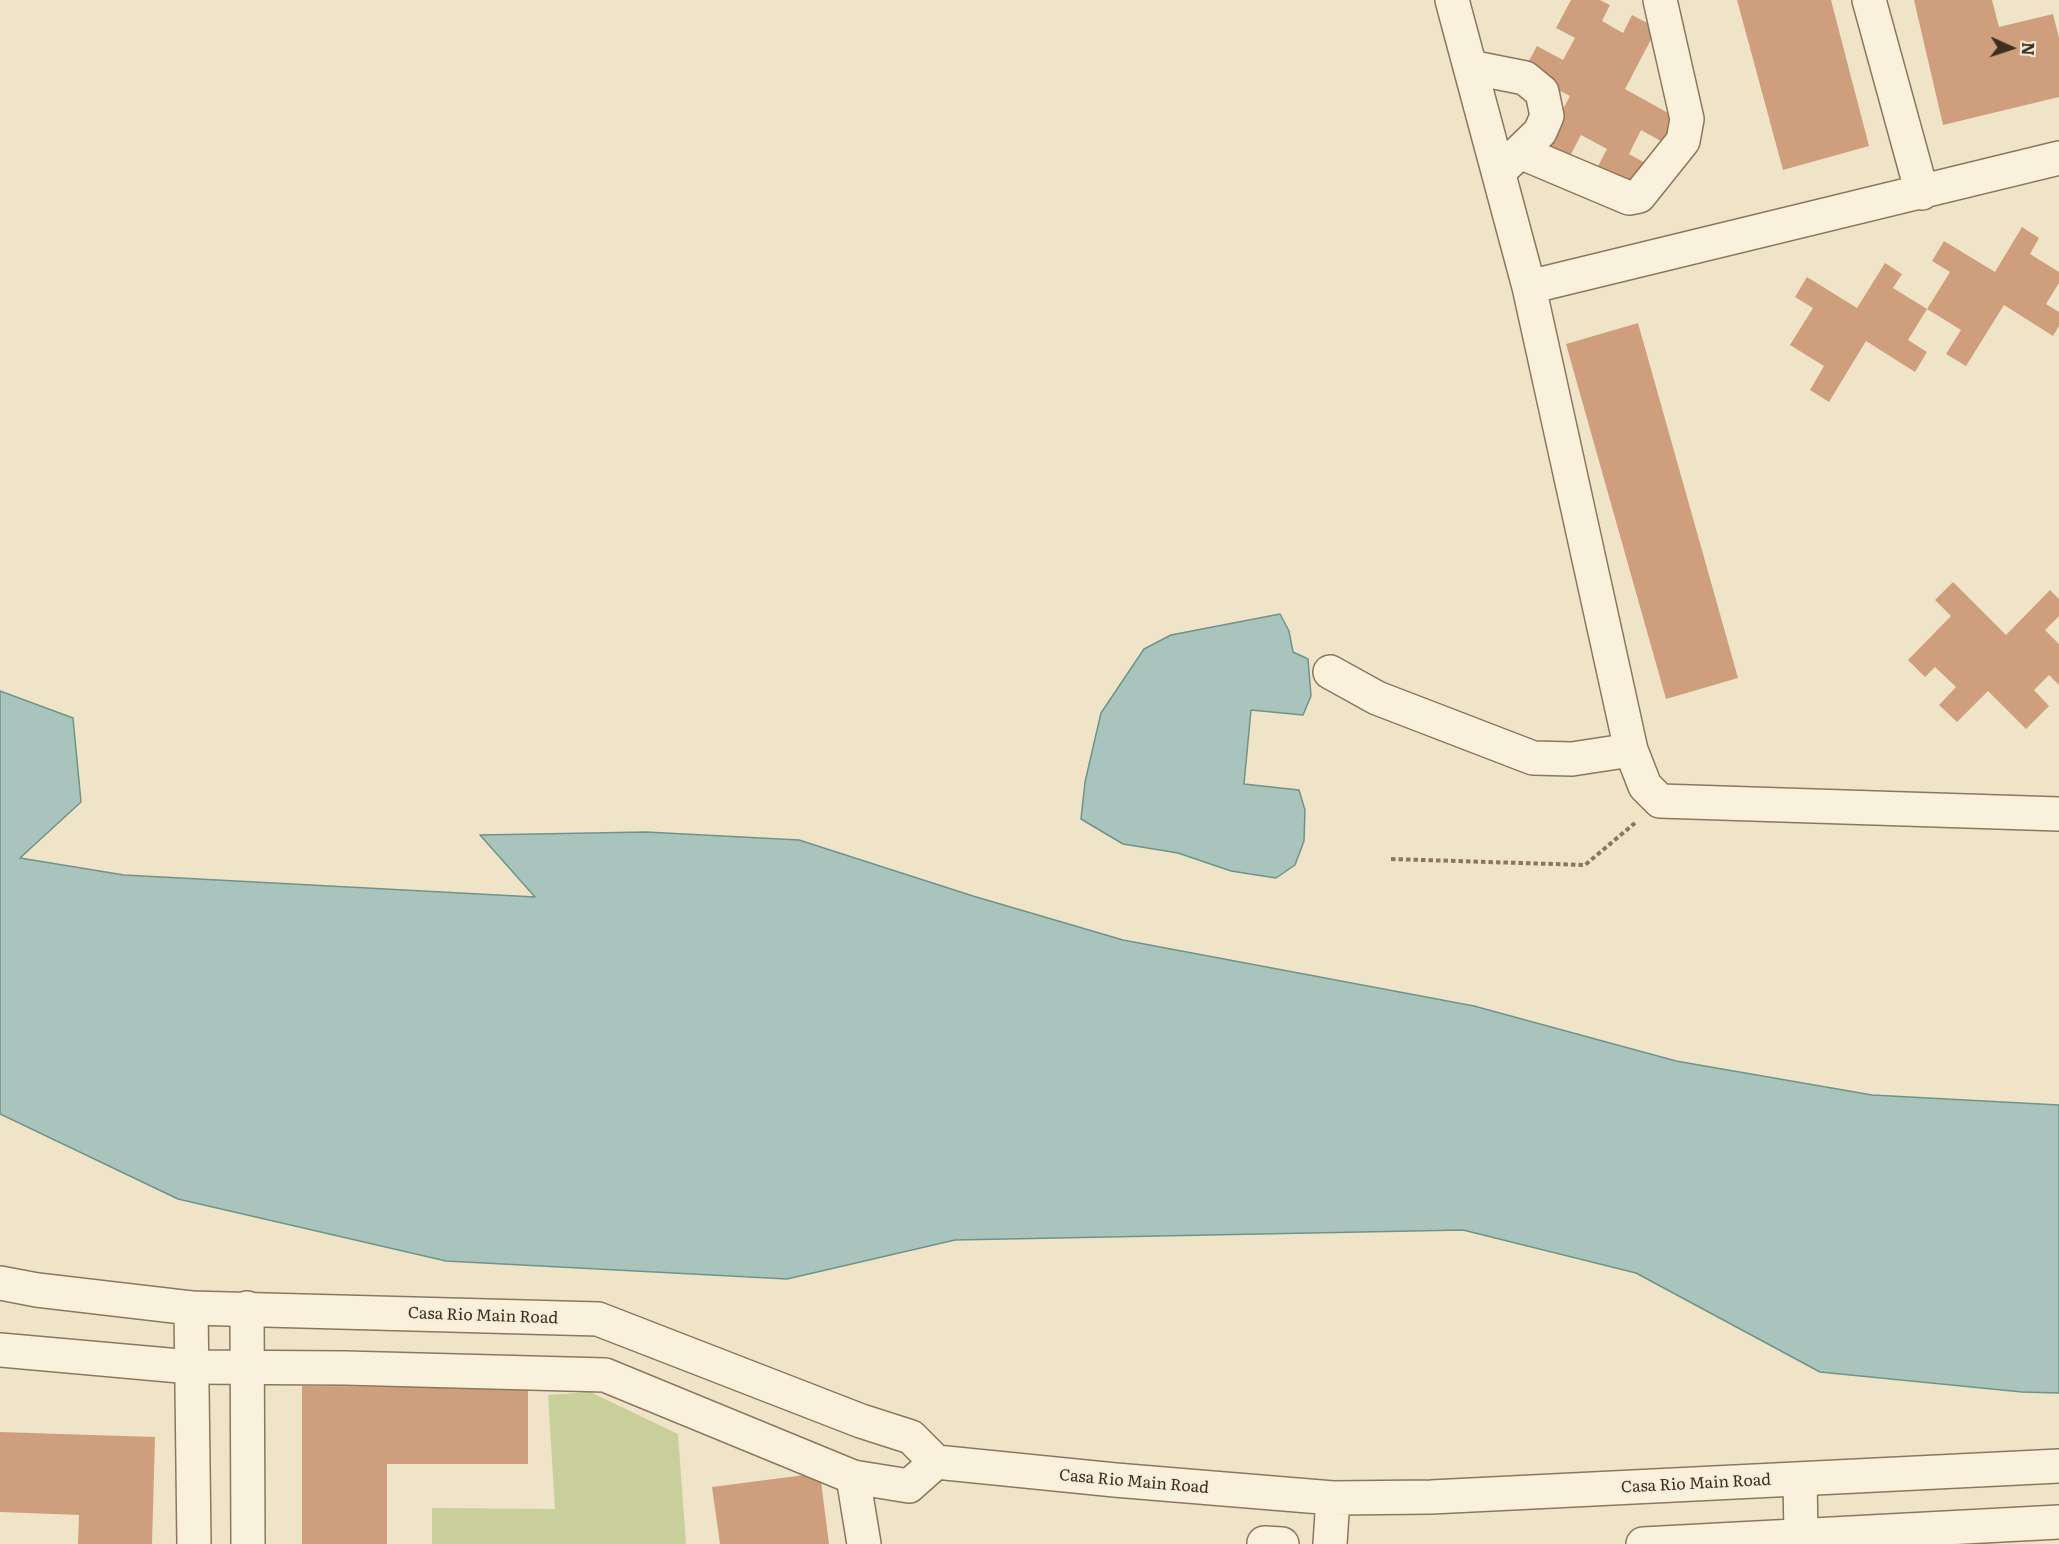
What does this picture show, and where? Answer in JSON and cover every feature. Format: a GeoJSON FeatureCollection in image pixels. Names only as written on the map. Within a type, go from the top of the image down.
{"type":"FeatureCollection","features":[{"type":"Feature","properties":{"kind":"street"},"geometry":{"type":"LineString","coordinates":[[1452,0],[1470,67],[1509,163],[1529,287],[1630,750],[1645,786],[1660,801],[2059,814]]}},
{"type":"Feature","properties":{"kind":"street"},"geometry":{"type":"LineString","coordinates":[[1509,163],[1629,198],[1639,196],[1683,141],[1688,119],[1660,0]]}},
{"type":"Feature","properties":{"kind":"street"},"geometry":{"type":"LineString","coordinates":[[1869,0],[1922,193]]}},
{"type":"Feature","properties":{"kind":"street"},"geometry":{"type":"LineString","coordinates":[[1470,67],[1525,78],[1542,92],[1547,116],[1540,132],[1509,163]]}},
{"type":"Feature","properties":{"kind":"street"},"geometry":{"type":"LineString","coordinates":[[1529,287],[2059,158]]}},
{"type":"Feature","properties":{"kind":"street"},"geometry":{"type":"LineString","coordinates":[[1330,672],[1377,698],[1533,758],[1572,759],[1630,750]]}},
{"type":"Feature","properties":{"kind":"street","name":"Casa Rio Main Road"},"geometry":{"type":"LineString","coordinates":[[0,1283],[37,1290],[191,1308],[598,1319],[861,1421],[911,1437],[936,1462],[1115,1480],[1333,1498],[1431,1497],[2059,1466]]}},
{"type":"Feature","properties":{"kind":"street"},"geometry":{"type":"LineString","coordinates":[[191,1308],[194,1544]]}},
{"type":"Feature","properties":{"kind":"street"},"geometry":{"type":"LineString","coordinates":[[247,1308],[248,1544]]}},
{"type":"Feature","properties":{"kind":"street"},"geometry":{"type":"LineString","coordinates":[[0,1350],[191,1367],[605,1375],[853,1477],[909,1486],[936,1462]]}},
{"type":"Feature","properties":{"kind":"street"},"geometry":{"type":"LineString","coordinates":[[853,1477],[864,1544]]}},
{"type":"Feature","properties":{"kind":"street"},"geometry":{"type":"LineString","coordinates":[[1800,1479],[1801,1535]]}},
{"type":"Feature","properties":{"kind":"street"},"geometry":{"type":"LineString","coordinates":[[1330,1544],[1333,1498]]}},
{"type":"Feature","properties":{"kind":"street"},"geometry":{"type":"LineString","coordinates":[[1643,1544],[2059,1522]]}},
{"type":"Feature","properties":{"kind":"path"},"geometry":{"type":"LineString","coordinates":[[1391,859],[1585,865],[1660,801]]}},
{"type":"Feature","properties":{"kind":"green space"},"geometry":{"type":"Polygon","coordinates":[[[590,1392],[678,1434],[686,1544],[432,1544],[432,1508],[555,1509],[548,1395],[590,1392]]]}},
{"type":"Feature","properties":{"kind":"water"},"geometry":{"type":"Polygon","coordinates":[[[1280,614],[1289,631],[1293,652],[1308,659],[1311,696],[1303,715],[1251,710],[1244,784],[1299,790],[1305,810],[1304,841],[1295,865],[1276,878],[1231,871],[1178,853],[1123,844],[1081,819],[1085,782],[1101,713],[1144,649],[1171,635],[1280,614]]]}},
{"type":"Feature","properties":{"kind":"water"},"geometry":{"type":"Polygon","coordinates":[[[0,691],[73,718],[81,802],[20,858],[124,875],[535,897],[480,835],[646,832],[799,840],[973,896],[1123,940],[1474,1006],[1676,1061],[1872,1095],[2059,1105],[2059,1393],[2022,1392],[1820,1372],[1636,1273],[1463,1230],[955,1240],[787,1279],[446,1261],[178,1199],[0,1114],[0,691]]]}},
{"type":"Feature","properties":{"kind":"building"},"geometry":{"type":"Polygon","coordinates":[[[1571,0],[1600,0],[1610,5],[1602,21],[1623,33],[1632,15],[1657,28],[1625,89],[1679,119],[1666,144],[1641,130],[1629,154],[1647,164],[1636,187],[1598,166],[1607,149],[1581,135],[1569,158],[1544,145],[1570,96],[1523,72],[1537,46],[1563,60],[1575,38],[1556,28],[1571,0]]]}},
{"type":"Feature","properties":{"kind":"building"},"geometry":{"type":"Polygon","coordinates":[[[1737,0],[1831,0],[1869,146],[1783,170],[1737,0]]]}},
{"type":"Feature","properties":{"kind":"building"},"geometry":{"type":"Polygon","coordinates":[[[1914,0],[1992,0],[1999,27],[2053,14],[2059,38],[2059,97],[1943,125],[1914,0]]]}},
{"type":"Feature","properties":{"kind":"building"},"geometry":{"type":"Polygon","coordinates":[[[2022,227],[2039,238],[2030,254],[2059,272],[2059,283],[2046,304],[2059,312],[2059,326],[2053,336],[2004,305],[1966,366],[1946,354],[1961,330],[1927,309],[1950,272],[1932,261],[1944,241],[1995,272],[2022,227]]]}},
{"type":"Feature","properties":{"kind":"building"},"geometry":{"type":"Polygon","coordinates":[[[1885,263],[1902,274],[1893,288],[1927,309],[1908,340],[1927,352],[1915,372],[1866,341],[1829,402],[1810,390],[1824,366],[1790,345],[1813,308],[1795,297],[1807,277],[1857,308],[1885,263]]]}},
{"type":"Feature","properties":{"kind":"building"},"geometry":{"type":"Polygon","coordinates":[[[1638,323],[1738,678],[1666,699],[1566,344],[1638,323]]]}},
{"type":"Feature","properties":{"kind":"building"},"geometry":{"type":"Polygon","coordinates":[[[1953,582],[2006,635],[2050,590],[2059,599],[2059,616],[2045,630],[2059,644],[2059,685],[2049,675],[2034,690],[2049,706],[2026,729],[1988,691],[1957,722],[1939,705],[1956,687],[1935,667],[1925,677],[1908,660],[1951,616],[1935,600],[1953,582]]]}},
{"type":"Feature","properties":{"kind":"building"},"geometry":{"type":"Polygon","coordinates":[[[302,1386],[528,1387],[528,1464],[387,1464],[387,1544],[302,1544],[302,1386]]]}},
{"type":"Feature","properties":{"kind":"building"},"geometry":{"type":"Polygon","coordinates":[[[0,1432],[155,1437],[152,1544],[78,1544],[79,1515],[0,1512],[0,1432]]]}},
{"type":"Feature","properties":{"kind":"building"},"geometry":{"type":"Polygon","coordinates":[[[820,1473],[829,1544],[720,1544],[712,1487],[820,1473]]]}}]}
